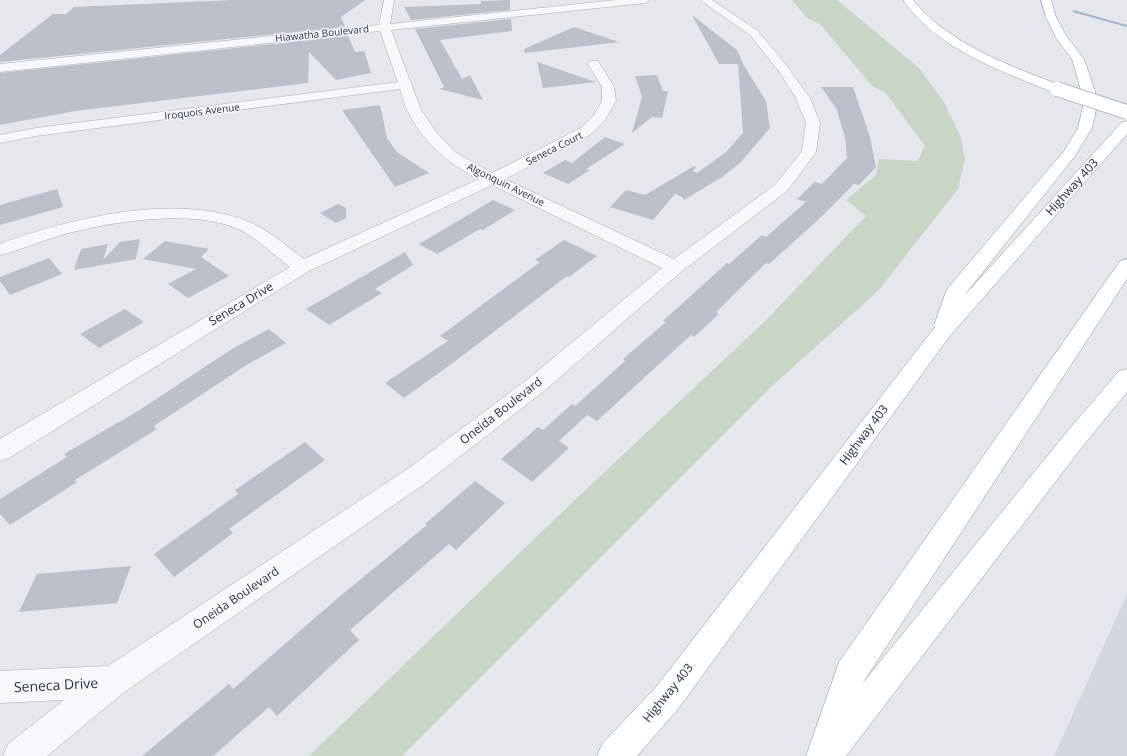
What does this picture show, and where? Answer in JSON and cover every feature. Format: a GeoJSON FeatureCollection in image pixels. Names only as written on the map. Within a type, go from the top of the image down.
{"type":"FeatureCollection","features":[{"type":"Feature","properties":{"kind":"highway"},"geometry":{"type":"LineString","coordinates":[[908,0],[918,14],[947,36],[975,53],[1057,90],[1127,112]]}},
{"type":"Feature","properties":{"kind":"highway"},"geometry":{"type":"LineString","coordinates":[[942,332],[954,293],[1070,153],[1085,128],[1091,101],[1086,79],[1078,59],[1062,38],[1051,17],[1046,0]]}},
{"type":"Feature","properties":{"kind":"highway","name":"Highway 403"},"geometry":{"type":"LineString","coordinates":[[614,756],[667,698],[942,332],[1127,124]]}},
{"type":"Feature","properties":{"kind":"highway"},"geometry":{"type":"LineString","coordinates":[[825,756],[850,673],[1127,265]]}},
{"type":"Feature","properties":{"kind":"highway"},"geometry":{"type":"LineString","coordinates":[[825,756],[1074,440],[1127,377]]}},
{"type":"Feature","properties":{"kind":"street","name":"Algonquin Avenue"},"geometry":{"type":"LineString","coordinates":[[389,0],[384,26],[404,85],[414,110],[450,155],[481,174],[675,267]]}},
{"type":"Feature","properties":{"kind":"street","name":"Hiawatha Boulevard"},"geometry":{"type":"LineString","coordinates":[[0,68],[384,26],[645,0]]}},
{"type":"Feature","properties":{"kind":"street","name":"Oneida Boulevard"},"geometry":{"type":"LineString","coordinates":[[20,756],[112,682],[418,475],[536,385],[675,267],[781,188],[809,152],[813,124],[803,98],[754,34],[709,2]]}},
{"type":"Feature","properties":{"kind":"street","name":"Seneca Court"},"geometry":{"type":"LineString","coordinates":[[493,179],[586,131],[600,117],[609,101],[608,87],[594,64]]}},
{"type":"Feature","properties":{"kind":"street","name":"Iroquois Avenue"},"geometry":{"type":"LineString","coordinates":[[0,139],[36,132],[404,85]]}},
{"type":"Feature","properties":{"kind":"street","name":"Seneca Drive"},"geometry":{"type":"LineString","coordinates":[[0,451],[302,267],[493,179]]}},
{"type":"Feature","properties":{"kind":"street"},"geometry":{"type":"LineString","coordinates":[[0,250],[21,242],[89,223],[153,215],[200,215],[235,222],[259,234],[302,267]]}},
{"type":"Feature","properties":{"kind":"street","name":"Seneca Drive"},"geometry":{"type":"LineString","coordinates":[[0,687],[112,682]]}},
{"type":"Feature","properties":{"kind":"shaded area"},"geometry":{"type":"Polygon","coordinates":[[[1127,594],[1127,756],[1054,756],[1127,594]]]}},
{"type":"Feature","properties":{"kind":"green space"},"geometry":{"type":"Polygon","coordinates":[[[792,0],[837,0],[919,68],[944,102],[960,135],[965,159],[958,189],[878,291],[772,386],[402,756],[309,756],[579,496],[766,320],[866,216],[846,200],[876,175],[879,159],[918,161],[925,146],[885,92],[872,86],[820,24],[807,18],[792,0]]]}},
{"type":"Feature","properties":{"kind":"building"},"geometry":{"type":"Polygon","coordinates":[[[232,0],[365,0],[341,17],[345,27],[0,62],[0,55],[53,14],[66,14],[74,7],[232,0]]]}},
{"type":"Feature","properties":{"kind":"building"},"geometry":{"type":"Polygon","coordinates":[[[510,0],[510,10],[411,20],[404,7],[481,4],[481,1],[510,0]]]}},
{"type":"Feature","properties":{"kind":"building"},"geometry":{"type":"Polygon","coordinates":[[[692,15],[737,50],[743,64],[766,101],[770,128],[741,162],[722,177],[684,200],[682,197],[675,194],[653,220],[610,207],[626,190],[645,195],[694,166],[696,167],[693,171],[697,173],[725,153],[743,133],[738,64],[719,64],[692,15]]]}},
{"type":"Feature","properties":{"kind":"building"},"geometry":{"type":"Polygon","coordinates":[[[511,19],[512,31],[440,40],[462,79],[470,75],[483,100],[439,89],[444,87],[415,29],[511,19]]]}},
{"type":"Feature","properties":{"kind":"building"},"geometry":{"type":"Polygon","coordinates":[[[574,27],[619,42],[525,53],[524,49],[574,27]]]}},
{"type":"Feature","properties":{"kind":"building"},"geometry":{"type":"Polygon","coordinates":[[[348,36],[355,52],[364,51],[371,73],[336,80],[309,52],[308,83],[75,111],[0,125],[0,73],[348,36]]]}},
{"type":"Feature","properties":{"kind":"building"},"geometry":{"type":"Polygon","coordinates":[[[537,62],[596,82],[543,88],[537,62]]]}},
{"type":"Feature","properties":{"kind":"building"},"geometry":{"type":"Polygon","coordinates":[[[657,75],[663,91],[668,91],[662,118],[652,117],[632,133],[642,97],[635,76],[657,75]]]}},
{"type":"Feature","properties":{"kind":"building"},"geometry":{"type":"Polygon","coordinates":[[[821,87],[853,87],[870,137],[876,167],[859,185],[854,184],[818,220],[769,264],[766,263],[716,312],[719,314],[694,337],[691,335],[597,421],[587,415],[559,441],[569,448],[532,482],[501,459],[538,427],[543,430],[572,404],[575,406],[625,361],[623,359],[666,322],[663,321],[727,263],[729,264],[762,235],[766,237],[806,202],[797,199],[815,182],[822,184],[847,158],[845,137],[836,108],[821,87]]]}},
{"type":"Feature","properties":{"kind":"building"},"geometry":{"type":"Polygon","coordinates":[[[380,105],[387,138],[397,152],[429,173],[395,187],[342,110],[380,105]]]}},
{"type":"Feature","properties":{"kind":"building"},"geometry":{"type":"Polygon","coordinates":[[[605,137],[625,144],[586,169],[590,170],[568,184],[543,173],[565,160],[572,163],[605,137]]]}},
{"type":"Feature","properties":{"kind":"building"},"geometry":{"type":"Polygon","coordinates":[[[57,189],[63,207],[0,225],[0,205],[57,189]]]}},
{"type":"Feature","properties":{"kind":"building"},"geometry":{"type":"Polygon","coordinates":[[[493,200],[515,210],[483,230],[480,229],[437,254],[419,244],[493,200]]]}},
{"type":"Feature","properties":{"kind":"building"},"geometry":{"type":"Polygon","coordinates":[[[338,204],[346,208],[346,218],[336,223],[320,213],[338,204]]]}},
{"type":"Feature","properties":{"kind":"building"},"geometry":{"type":"Polygon","coordinates":[[[140,239],[136,259],[74,270],[81,249],[108,244],[103,260],[120,242],[140,239]]]}},
{"type":"Feature","properties":{"kind":"building"},"geometry":{"type":"Polygon","coordinates":[[[564,240],[597,256],[569,277],[567,276],[404,398],[385,383],[448,341],[440,336],[540,262],[535,260],[564,240]]]}},
{"type":"Feature","properties":{"kind":"building"},"geometry":{"type":"Polygon","coordinates":[[[165,241],[209,249],[201,257],[229,276],[188,298],[168,284],[196,269],[143,259],[165,241]]]}},
{"type":"Feature","properties":{"kind":"building"},"geometry":{"type":"Polygon","coordinates":[[[405,252],[413,265],[375,289],[382,293],[329,325],[306,309],[405,252]]]}},
{"type":"Feature","properties":{"kind":"building"},"geometry":{"type":"Polygon","coordinates":[[[49,258],[62,274],[10,295],[0,281],[0,277],[49,258]]]}},
{"type":"Feature","properties":{"kind":"building"},"geometry":{"type":"Polygon","coordinates":[[[125,309],[144,322],[99,348],[80,334],[125,309]]]}},
{"type":"Feature","properties":{"kind":"building"},"geometry":{"type":"Polygon","coordinates":[[[269,329],[286,343],[248,364],[154,426],[157,429],[75,480],[77,482],[10,525],[0,514],[0,499],[67,457],[64,454],[138,411],[232,349],[269,329]]]}},
{"type":"Feature","properties":{"kind":"building"},"geometry":{"type":"Polygon","coordinates":[[[305,442],[325,460],[229,529],[233,533],[174,577],[154,554],[238,494],[235,490],[305,442]]]}},
{"type":"Feature","properties":{"kind":"building"},"geometry":{"type":"Polygon","coordinates":[[[475,481],[505,503],[456,550],[449,544],[350,630],[359,640],[277,716],[269,707],[213,756],[142,756],[229,684],[233,689],[339,597],[427,525],[425,524],[475,481]]]}},
{"type":"Feature","properties":{"kind":"building"},"geometry":{"type":"Polygon","coordinates":[[[131,566],[117,603],[19,612],[37,574],[131,566]]]}},
{"type":"Feature","properties":{"kind":"waterway"},"geometry":{"type":"LineString","coordinates":[[1074,11],[1127,26]]}}]}
